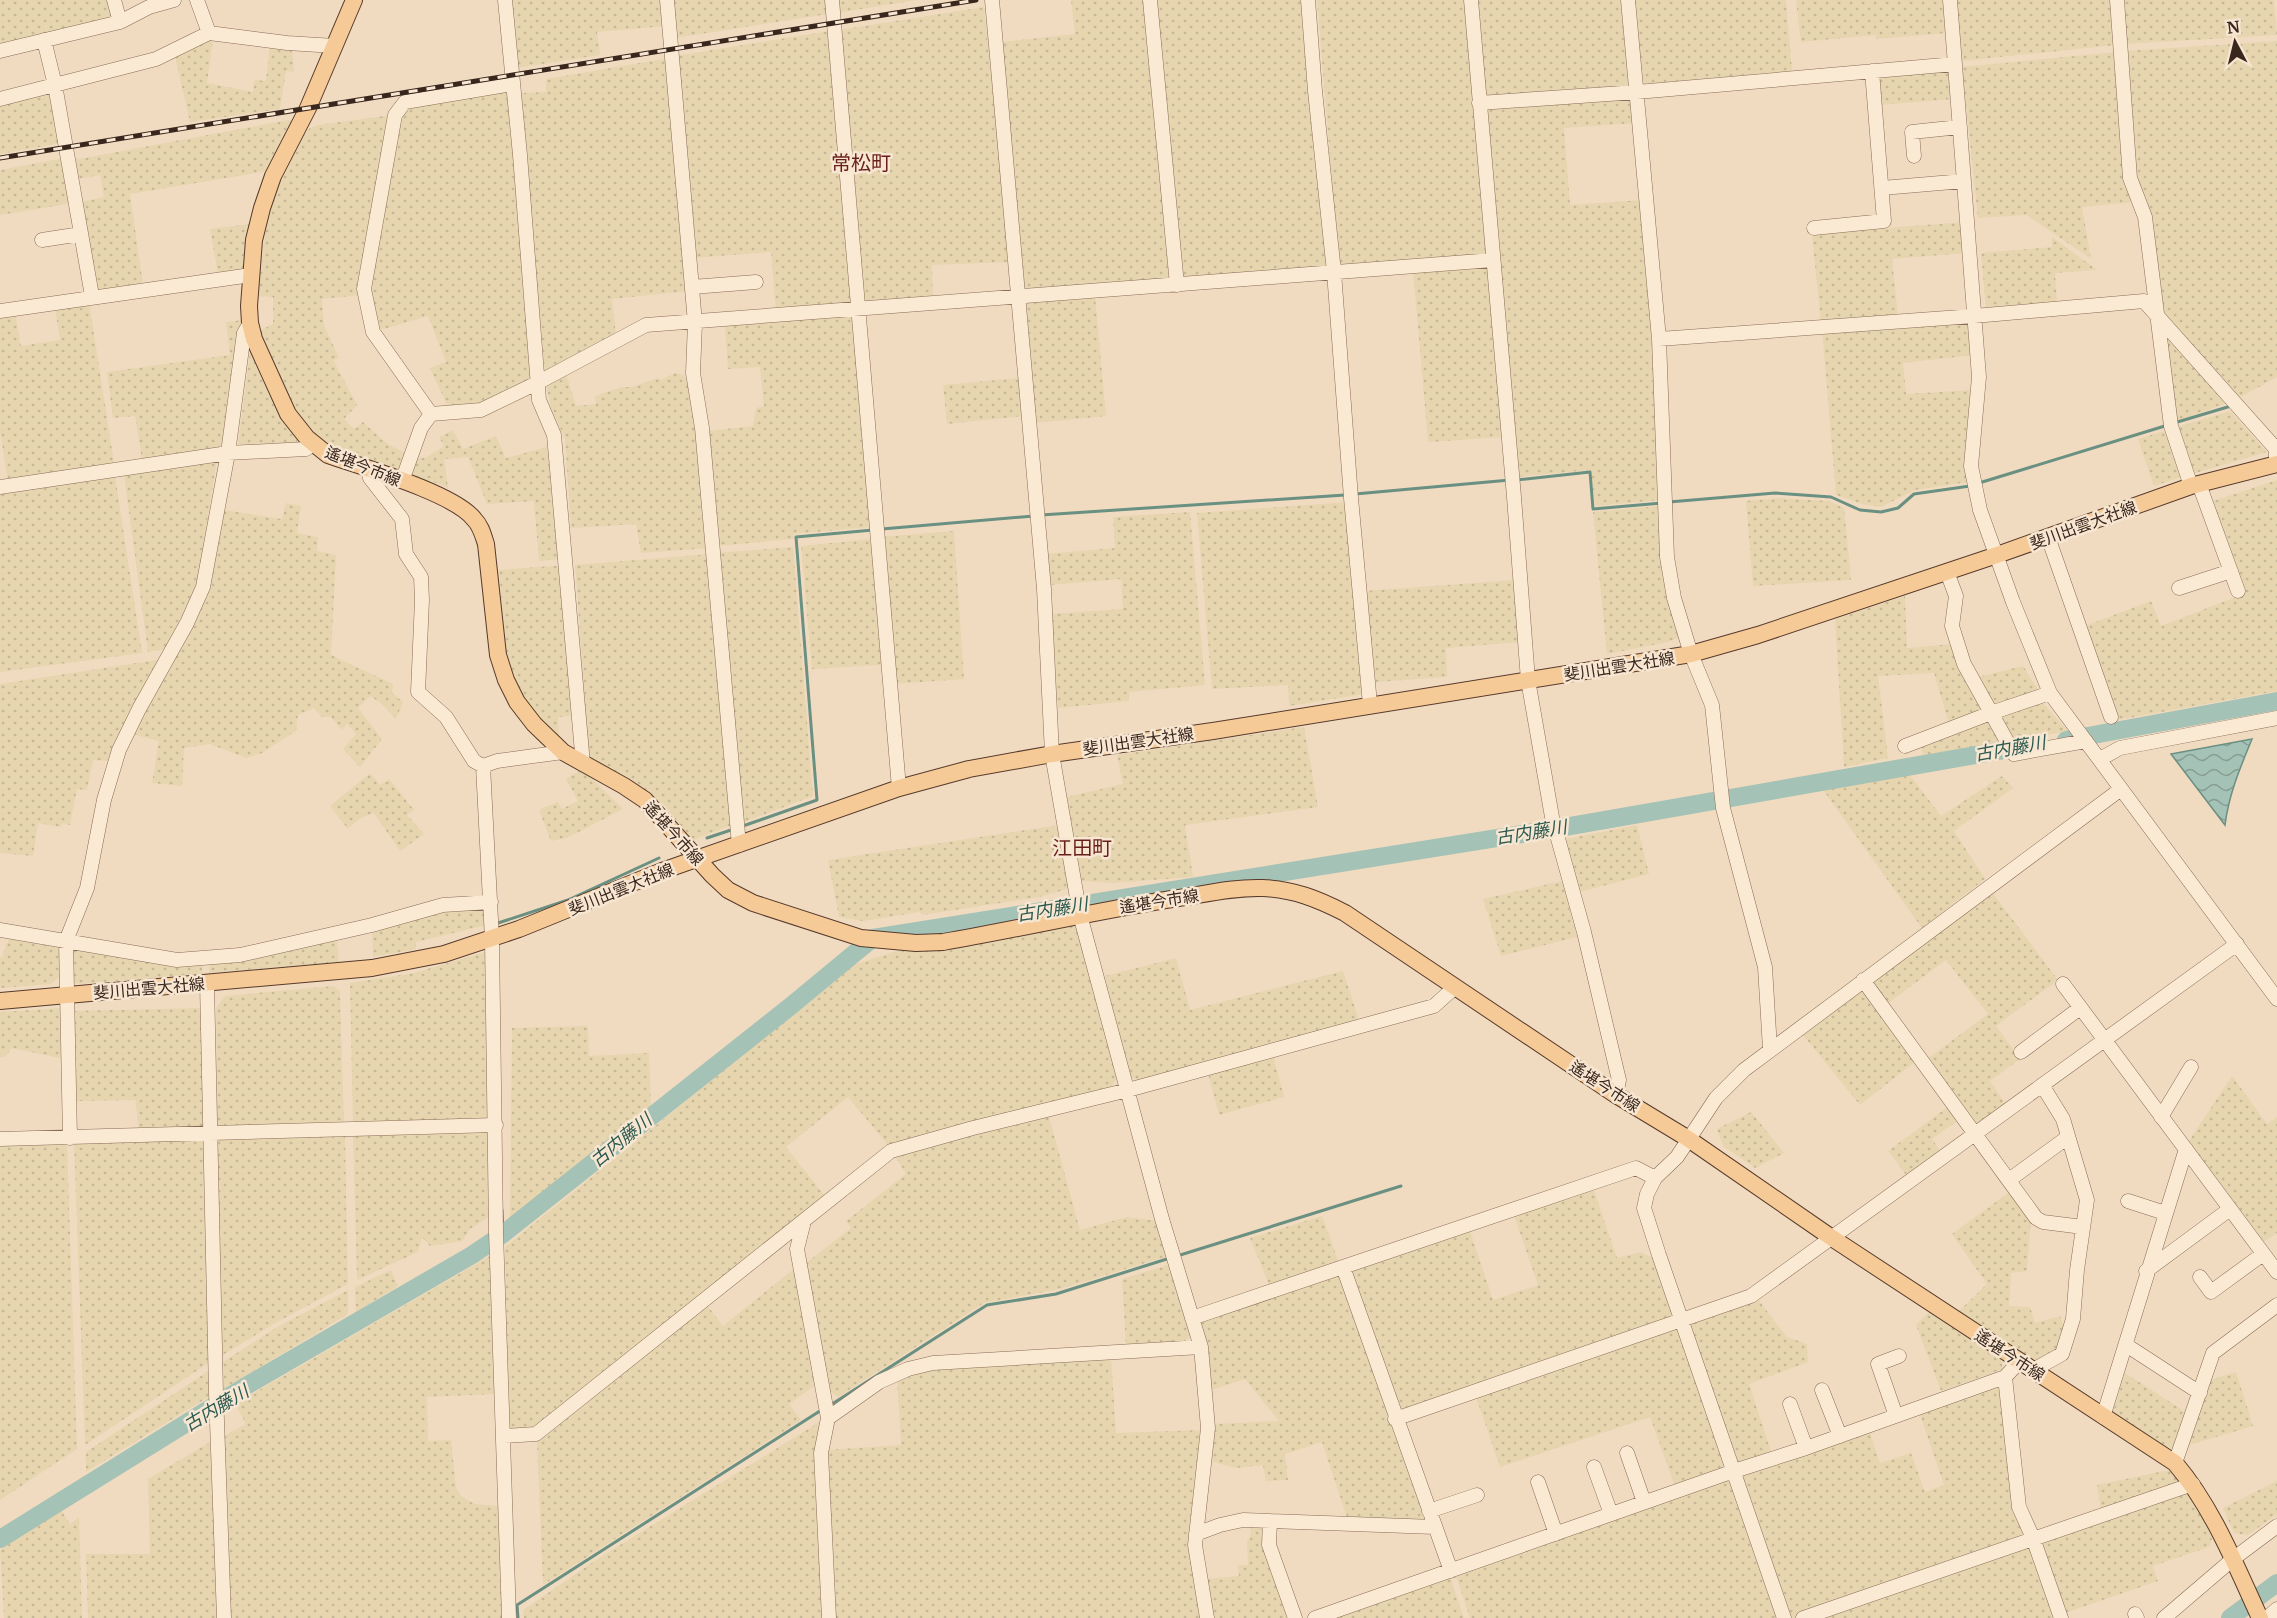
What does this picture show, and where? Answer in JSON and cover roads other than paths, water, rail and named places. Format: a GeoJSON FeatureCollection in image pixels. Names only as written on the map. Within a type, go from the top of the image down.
{"type":"FeatureCollection","features":[{"type":"Feature","properties":{"kind":"main road","name":"遙堪今市線"},"geometry":{"type":"LineString","coordinates":[[354,0],[308,108],[273,176],[262,208],[254,240],[249,306],[254,339],[288,414],[314,444],[328,455],[442,496],[473,517],[482,530],[490,568],[498,655],[506,680],[534,724],[563,752],[645,800],[696,859],[728,890],[753,903],[861,938],[887,942],[943,942],[1080,915],[1236,890],[1263,888],[1292,892],[1317,899],[1345,913],[1616,1095],[1687,1138],[1832,1238],[2175,1462],[2193,1484],[2235,1563],[2260,1618]]}},
{"type":"Feature","properties":{"kind":"main road","name":"斐川出雲大社線"},"geometry":{"type":"LineString","coordinates":[[0,1001],[372,968],[444,954],[492,939],[696,859],[899,788],[969,769],[1692,654],[1758,635],[1947,572],[2277,457]]}},
{"type":"Feature","properties":{"kind":"street"},"geometry":{"type":"LineString","coordinates":[[114,0],[120,22]]}},
{"type":"Feature","properties":{"kind":"street"},"geometry":{"type":"LineString","coordinates":[[0,51],[120,22],[149,7],[174,0]]}},
{"type":"Feature","properties":{"kind":"street"},"geometry":{"type":"LineString","coordinates":[[197,0],[209,33]]}},
{"type":"Feature","properties":{"kind":"street"},"geometry":{"type":"LineString","coordinates":[[505,0],[538,400],[554,435],[583,764]]}},
{"type":"Feature","properties":{"kind":"street"},"geometry":{"type":"LineString","coordinates":[[667,0],[695,323],[693,373],[702,428],[739,845]]}},
{"type":"Feature","properties":{"kind":"street"},"geometry":{"type":"LineString","coordinates":[[832,0],[899,788]]}},
{"type":"Feature","properties":{"kind":"street"},"geometry":{"type":"LineString","coordinates":[[992,0],[1044,589],[1052,754],[1080,915],[1162,1219],[1201,1347],[1208,1428],[1195,1545],[1207,1618]]}},
{"type":"Feature","properties":{"kind":"street"},"geometry":{"type":"LineString","coordinates":[[1150,0],[1177,285]]}},
{"type":"Feature","properties":{"kind":"street"},"geometry":{"type":"LineString","coordinates":[[1308,0],[1334,272],[1351,498],[1370,704]]}},
{"type":"Feature","properties":{"kind":"street"},"geometry":{"type":"LineString","coordinates":[[1471,0],[1514,497],[1527,681],[1552,817],[1584,932],[1618,1080],[1616,1095]]}},
{"type":"Feature","properties":{"kind":"street"},"geometry":{"type":"LineString","coordinates":[[1628,0],[1659,339],[1667,557],[1674,598],[1712,705],[1723,808],[1766,967],[1770,1049]]}},
{"type":"Feature","properties":{"kind":"street"},"geometry":{"type":"LineString","coordinates":[[1950,0],[1979,377],[1971,466],[1980,510],[2013,602],[2050,693],[2277,999]]}},
{"type":"Feature","properties":{"kind":"street"},"geometry":{"type":"LineString","coordinates":[[2118,0],[2130,177],[2145,217],[2171,426],[2238,591]]}},
{"type":"Feature","properties":{"kind":"street"},"geometry":{"type":"LineString","coordinates":[[0,99],[156,59],[209,33],[287,43],[335,46]]}},
{"type":"Feature","properties":{"kind":"street"},"geometry":{"type":"LineString","coordinates":[[44,40],[56,86],[92,296]]}},
{"type":"Feature","properties":{"kind":"street"},"geometry":{"type":"LineString","coordinates":[[1479,103],[1637,92],[1955,64]]}},
{"type":"Feature","properties":{"kind":"street"},"geometry":{"type":"LineString","coordinates":[[1815,228],[1884,221],[1872,71]]}},
{"type":"Feature","properties":{"kind":"street"},"geometry":{"type":"LineString","coordinates":[[431,414],[373,332],[364,289],[395,115],[405,102],[513,84]]}},
{"type":"Feature","properties":{"kind":"street"},"geometry":{"type":"LineString","coordinates":[[1914,156],[1912,132],[1960,127]]}},
{"type":"Feature","properties":{"kind":"street"},"geometry":{"type":"LineString","coordinates":[[1882,188],[1964,181]]}},
{"type":"Feature","properties":{"kind":"street"},"geometry":{"type":"LineString","coordinates":[[42,240],[81,234]]}},
{"type":"Feature","properties":{"kind":"street"},"geometry":{"type":"LineString","coordinates":[[431,414],[481,410],[646,325],[1493,260]]}},
{"type":"Feature","properties":{"kind":"street"},"geometry":{"type":"LineString","coordinates":[[0,311],[251,275]]}},
{"type":"Feature","properties":{"kind":"street"},"geometry":{"type":"LineString","coordinates":[[692,287],[756,282]]}},
{"type":"Feature","properties":{"kind":"street"},"geometry":{"type":"LineString","coordinates":[[1659,339],[2144,301],[2277,457]]}},
{"type":"Feature","properties":{"kind":"street"},"geometry":{"type":"LineString","coordinates":[[70,1138],[66,942],[87,888],[104,800],[118,750],[187,622],[203,587],[228,453],[244,333],[250,324]]}},
{"type":"Feature","properties":{"kind":"street"},"geometry":{"type":"LineString","coordinates":[[402,481],[422,428],[431,414]]}},
{"type":"Feature","properties":{"kind":"street"},"geometry":{"type":"LineString","coordinates":[[0,487],[228,453],[306,449],[314,444]]}},
{"type":"Feature","properties":{"kind":"street"},"geometry":{"type":"LineString","coordinates":[[368,470],[370,478],[402,519],[406,554],[421,577],[418,692],[446,717],[474,761],[483,766],[497,761],[563,752]]}},
{"type":"Feature","properties":{"kind":"street"},"geometry":{"type":"LineString","coordinates":[[2048,537],[2111,717]]}},
{"type":"Feature","properties":{"kind":"street"},"geometry":{"type":"LineString","coordinates":[[2179,588],[2231,571]]}},
{"type":"Feature","properties":{"kind":"street"},"geometry":{"type":"LineString","coordinates":[[1947,572],[1956,596],[1952,626],[1964,664],[2014,754],[2086,741]]}},
{"type":"Feature","properties":{"kind":"street"},"geometry":{"type":"LineString","coordinates":[[1905,746],[2050,693]]}},
{"type":"Feature","properties":{"kind":"street"},"geometry":{"type":"LineString","coordinates":[[2100,759],[2120,748],[2277,718]]}},
{"type":"Feature","properties":{"kind":"street"},"geometry":{"type":"LineString","coordinates":[[483,766],[491,902],[495,1232],[504,1436],[508,1618]]}},
{"type":"Feature","properties":{"kind":"street"},"geometry":{"type":"LineString","coordinates":[[1784,1618],[1644,1208],[1647,1194],[1655,1179],[1677,1156],[1716,1098],[1744,1070],[2121,789]]}},
{"type":"Feature","properties":{"kind":"street"},"geometry":{"type":"LineString","coordinates":[[0,930],[177,960],[205,959],[262,950],[372,925],[443,905],[491,902]]}},
{"type":"Feature","properties":{"kind":"street"},"geometry":{"type":"LineString","coordinates":[[1395,1419],[1751,1296],[2237,944]]}},
{"type":"Feature","properties":{"kind":"street"},"geometry":{"type":"LineString","coordinates":[[1863,980],[2036,1218],[2043,1222],[2083,1227]]}},
{"type":"Feature","properties":{"kind":"street"},"geometry":{"type":"LineString","coordinates":[[207,983],[216,1393],[224,1618]]}},
{"type":"Feature","properties":{"kind":"street"},"geometry":{"type":"LineString","coordinates":[[2063,984],[2277,1272]]}},
{"type":"Feature","properties":{"kind":"street"},"geometry":{"type":"LineString","coordinates":[[504,1436],[536,1434],[891,1151],[973,1128],[1128,1090],[1434,1006],[1455,987]]}},
{"type":"Feature","properties":{"kind":"street"},"geometry":{"type":"LineString","coordinates":[[2021,1052],[2080,1008]]}},
{"type":"Feature","properties":{"kind":"street"},"geometry":{"type":"LineString","coordinates":[[2162,1117],[2191,1067]]}},
{"type":"Feature","properties":{"kind":"street"},"geometry":{"type":"LineString","coordinates":[[1315,1618],[1644,1502],[1840,1436],[2004,1377],[2027,1365],[2062,1354],[2073,1319],[2087,1200],[2063,1119],[2042,1085]]}},
{"type":"Feature","properties":{"kind":"street"},"geometry":{"type":"LineString","coordinates":[[0,1139],[495,1125]]}},
{"type":"Feature","properties":{"kind":"street"},"geometry":{"type":"LineString","coordinates":[[2009,1180],[2068,1137]]}},
{"type":"Feature","properties":{"kind":"street"},"geometry":{"type":"LineString","coordinates":[[2103,1416],[2126,1345],[2146,1271],[2186,1149]]}},
{"type":"Feature","properties":{"kind":"street"},"geometry":{"type":"LineString","coordinates":[[1192,1318],[1636,1168],[1655,1179]]}},
{"type":"Feature","properties":{"kind":"street"},"geometry":{"type":"LineString","coordinates":[[2128,1201],[2165,1213]]}},
{"type":"Feature","properties":{"kind":"street"},"geometry":{"type":"LineString","coordinates":[[2146,1271],[2230,1209]]}},
{"type":"Feature","properties":{"kind":"street"},"geometry":{"type":"LineString","coordinates":[[804,1221],[797,1249],[828,1418],[821,1453],[829,1618]]}},
{"type":"Feature","properties":{"kind":"street"},"geometry":{"type":"LineString","coordinates":[[2200,1277],[2211,1292],[2263,1254]]}},
{"type":"Feature","properties":{"kind":"street"},"geometry":{"type":"LineString","coordinates":[[1343,1267],[1395,1419],[1451,1571]]}},
{"type":"Feature","properties":{"kind":"street"},"geometry":{"type":"LineString","coordinates":[[2175,1462],[2213,1353],[2277,1305]]}},
{"type":"Feature","properties":{"kind":"street"},"geometry":{"type":"LineString","coordinates":[[2126,1345],[2200,1393]]}},
{"type":"Feature","properties":{"kind":"street"},"geometry":{"type":"LineString","coordinates":[[828,1418],[879,1382],[908,1369],[933,1363],[1201,1347]]}},
{"type":"Feature","properties":{"kind":"street"},"geometry":{"type":"LineString","coordinates":[[1896,1416],[1878,1364],[1899,1356]]}},
{"type":"Feature","properties":{"kind":"street"},"geometry":{"type":"LineString","coordinates":[[2004,1377],[2019,1507],[2061,1618]]}},
{"type":"Feature","properties":{"kind":"street"},"geometry":{"type":"LineString","coordinates":[[1822,1390],[1840,1436]]}},
{"type":"Feature","properties":{"kind":"street"},"geometry":{"type":"LineString","coordinates":[[1790,1404],[1806,1448]]}},
{"type":"Feature","properties":{"kind":"street"},"geometry":{"type":"LineString","coordinates":[[1626,1453],[1644,1502]]}},
{"type":"Feature","properties":{"kind":"street"},"geometry":{"type":"LineString","coordinates":[[1594,1467],[1611,1514]]}},
{"type":"Feature","properties":{"kind":"street"},"geometry":{"type":"LineString","coordinates":[[1538,1482],[1556,1534]]}},
{"type":"Feature","properties":{"kind":"street"},"geometry":{"type":"LineString","coordinates":[[1803,1618],[2193,1484]]}},
{"type":"Feature","properties":{"kind":"street"},"geometry":{"type":"LineString","coordinates":[[1429,1511],[1477,1495]]}},
{"type":"Feature","properties":{"kind":"street"},"geometry":{"type":"LineString","coordinates":[[1196,1534],[1243,1520],[1435,1527]]}},
{"type":"Feature","properties":{"kind":"street"},"geometry":{"type":"LineString","coordinates":[[1270,1521],[1269,1545],[1295,1618]]}},
{"type":"Feature","properties":{"kind":"street"},"geometry":{"type":"LineString","coordinates":[[2163,1618],[2235,1563],[2277,1526]]}},
{"type":"Feature","properties":{"kind":"street"},"geometry":{"type":"LineString","coordinates":[[2267,1618],[2277,1609]]}},
{"type":"Feature","properties":{"kind":"water"},"geometry":{"type":"Polygon","coordinates":[[[2252,739],[2232,792],[2225,825],[2171,754],[2252,739]]]}},
{"type":"Feature","properties":{"kind":"waterway"},"geometry":{"type":"LineString","coordinates":[[2174,423],[2231,406]]}},
{"type":"Feature","properties":{"kind":"waterway"},"geometry":{"type":"LineString","coordinates":[[1979,483],[2168,425]]}},
{"type":"Feature","properties":{"kind":"waterway"},"geometry":{"type":"LineString","coordinates":[[1516,480],[1590,472],[1593,509],[1662,503]]}},
{"type":"Feature","properties":{"kind":"waterway"},"geometry":{"type":"LineString","coordinates":[[1355,494],[1510,480]]}},
{"type":"Feature","properties":{"kind":"waterway"},"geometry":{"type":"LineString","coordinates":[[1669,502],[1775,493],[1831,497],[1860,510],[1881,512],[1898,508],[1914,494],[1970,486]]}},
{"type":"Feature","properties":{"kind":"waterway"},"geometry":{"type":"LineString","coordinates":[[1041,515],[1345,495]]}},
{"type":"Feature","properties":{"kind":"waterway"},"geometry":{"type":"LineString","coordinates":[[882,529],[1034,516]]}},
{"type":"Feature","properties":{"kind":"waterway"},"geometry":{"type":"LineString","coordinates":[[743,826],[817,800],[796,537],[873,530]]}},
{"type":"Feature","properties":{"kind":"waterway","name":"古内藤川"},"geometry":{"type":"LineString","coordinates":[[2066,740],[2277,701]]}},
{"type":"Feature","properties":{"kind":"waterway","name":"古内藤川"},"geometry":{"type":"LineString","coordinates":[[0,1539],[246,1386],[472,1255],[503,1234],[873,938],[1559,828],[2027,746]]}},
{"type":"Feature","properties":{"kind":"waterway"},"geometry":{"type":"LineString","coordinates":[[707,838],[734,829]]}},
{"type":"Feature","properties":{"kind":"waterway"},"geometry":{"type":"LineString","coordinates":[[498,923],[568,900],[659,858]]}},
{"type":"Feature","properties":{"kind":"waterway"},"geometry":{"type":"LineString","coordinates":[[1177,1256],[1401,1186]]}},
{"type":"Feature","properties":{"kind":"waterway"},"geometry":{"type":"LineString","coordinates":[[502,1210],[503,1234]]}},
{"type":"Feature","properties":{"kind":"waterway"},"geometry":{"type":"LineString","coordinates":[[829,1406],[987,1305],[1056,1294],[1170,1258]]}},
{"type":"Feature","properties":{"kind":"waterway"},"geometry":{"type":"LineString","coordinates":[[518,1618],[517,1605],[823,1409]]}},
{"type":"Feature","properties":{"kind":"waterway"},"geometry":{"type":"LineString","coordinates":[[2230,1618],[2277,1583]]}},
{"type":"Feature","properties":{"kind":"railway"},"geometry":{"type":"LineString","coordinates":[[0,158],[976,0]]}},
{"type":"Feature","properties":{"kind":"district","name":"常松町"},"geometry":{"type":"Point","coordinates":[861,162]}},
{"type":"Feature","properties":{"kind":"district","name":"江田町"},"geometry":{"type":"Point","coordinates":[1082,847]}}]}
